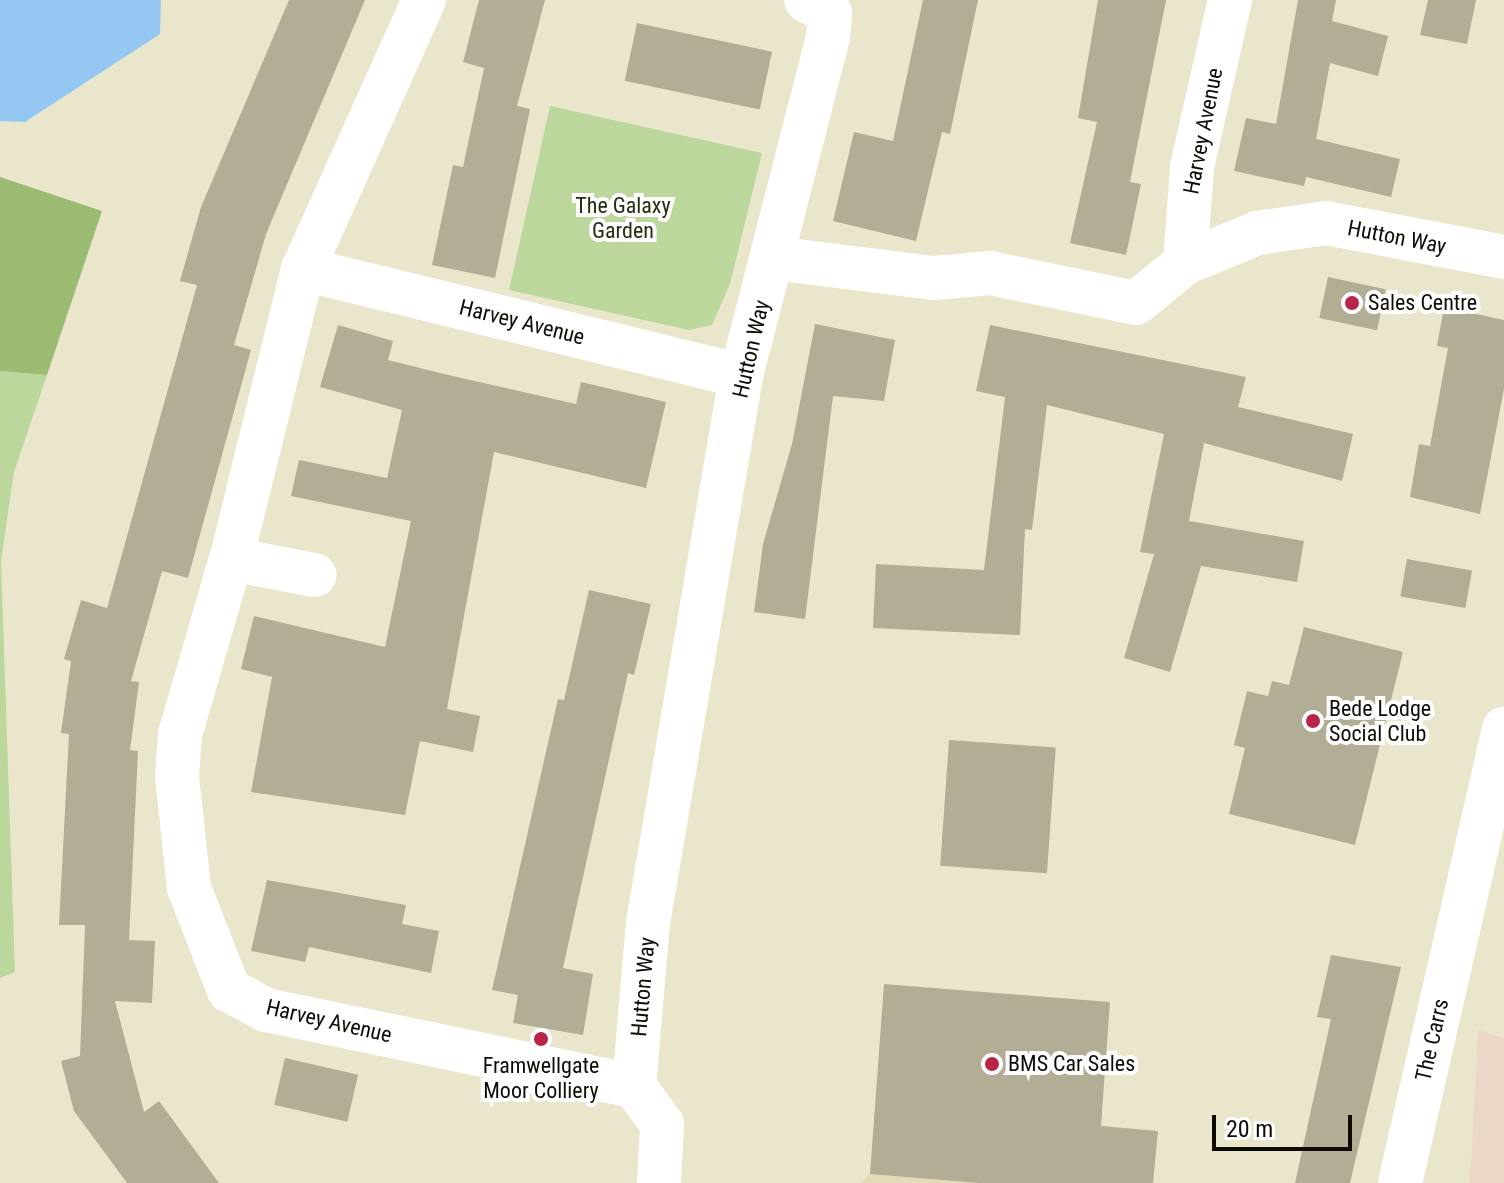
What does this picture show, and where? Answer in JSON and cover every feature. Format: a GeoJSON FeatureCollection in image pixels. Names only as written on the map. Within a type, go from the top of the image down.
{"type":"FeatureCollection","features":[{"type":"Feature","properties":{"kind":"street","name":"Harvey Avenue"},"geometry":{"type":"LineString","coordinates":[[424,0],[303,269],[231,559],[180,735],[177,776],[189,888],[229,990],[266,1010],[634,1086]]}},
{"type":"Feature","properties":{"kind":"street"},"geometry":{"type":"LineString","coordinates":[[773,258],[828,38],[830,13],[806,0]]}},
{"type":"Feature","properties":{"kind":"street","name":"Harvey Avenue"},"geometry":{"type":"LineString","coordinates":[[1185,263],[1192,167],[1230,0]]}},
{"type":"Feature","properties":{"kind":"street","name":"Hutton Way"},"geometry":{"type":"LineString","coordinates":[[634,1086],[648,923],[741,376],[773,258],[934,278],[990,273],[1136,303],[1185,263],[1257,233],[1326,223],[1504,257]]}},
{"type":"Feature","properties":{"kind":"street","name":"Harvey Avenue"},"geometry":{"type":"LineString","coordinates":[[303,269],[741,376]]}},
{"type":"Feature","properties":{"kind":"street"},"geometry":{"type":"LineString","coordinates":[[231,559],[314,575]]}},
{"type":"Feature","properties":{"kind":"street","name":"The Carrs"},"geometry":{"type":"LineString","coordinates":[[1400,1183],[1504,729]]}},
{"type":"Feature","properties":{"kind":"street"},"geometry":{"type":"LineString","coordinates":[[634,1086],[662,1124],[659,1183]]}},
{"type":"Feature","properties":{"kind":"shaded area"},"geometry":{"type":"Polygon","coordinates":[[[1478,1030],[1504,1038],[1504,1183],[1470,1183],[1478,1030]]]}},
{"type":"Feature","properties":{"kind":"shaded area"},"geometry":{"type":"Polygon","coordinates":[[[870,1174],[979,1183],[860,1183],[870,1174]]]}},
{"type":"Feature","properties":{"kind":"green space","name":"The Galaxy Garden"},"geometry":{"type":"Polygon","coordinates":[[[550,106],[762,153],[730,284],[712,325],[689,330],[509,290],[550,106]]]}},
{"type":"Feature","properties":{"kind":"green space"},"geometry":{"type":"Polygon","coordinates":[[[0,177],[102,211],[47,375],[0,371],[0,177]]]}},
{"type":"Feature","properties":{"kind":"green space"},"geometry":{"type":"Polygon","coordinates":[[[0,371],[47,375],[14,472],[1,561],[15,972],[0,978],[0,371]]]}},
{"type":"Feature","properties":{"kind":"water"},"geometry":{"type":"Polygon","coordinates":[[[0,0],[161,0],[160,34],[25,122],[0,121],[0,0]]]}},
{"type":"Feature","properties":{"kind":"building"},"geometry":{"type":"Polygon","coordinates":[[[289,0],[365,0],[266,234],[234,345],[251,350],[188,578],[162,571],[131,681],[139,682],[130,750],[138,751],[129,940],[155,941],[152,1003],[115,1001],[144,1112],[159,1101],[219,1183],[127,1183],[74,1111],[61,1061],[80,1056],[85,925],[59,925],[69,734],[61,733],[71,661],[64,659],[81,600],[107,608],[197,285],[180,281],[201,207],[289,0]]]}},
{"type":"Feature","properties":{"kind":"building"},"geometry":{"type":"Polygon","coordinates":[[[479,0],[545,0],[517,106],[530,109],[495,278],[432,265],[453,165],[463,167],[484,68],[463,62],[479,0]]]}},
{"type":"Feature","properties":{"kind":"building"},"geometry":{"type":"Polygon","coordinates":[[[923,0],[978,0],[950,134],[942,132],[916,241],[833,221],[854,132],[893,141],[923,0]]]}},
{"type":"Feature","properties":{"kind":"building"},"geometry":{"type":"Polygon","coordinates":[[[1098,0],[1166,0],[1130,182],[1141,184],[1126,255],[1070,243],[1097,122],[1078,118],[1098,0]]]}},
{"type":"Feature","properties":{"kind":"building"},"geometry":{"type":"Polygon","coordinates":[[[1298,0],[1336,0],[1332,21],[1388,36],[1378,76],[1330,63],[1316,139],[1400,159],[1391,197],[1306,177],[1304,186],[1234,171],[1246,118],[1276,124],[1298,0]]]}},
{"type":"Feature","properties":{"kind":"building"},"geometry":{"type":"Polygon","coordinates":[[[1428,0],[1476,0],[1467,44],[1420,35],[1428,0]]]}},
{"type":"Feature","properties":{"kind":"building"},"geometry":{"type":"Polygon","coordinates":[[[637,23],[772,52],[760,109],[625,81],[637,23]]]}},
{"type":"Feature","properties":{"kind":"building","name":"Sales Centre"},"geometry":{"type":"Polygon","coordinates":[[[1328,277],[1386,289],[1377,330],[1319,318],[1328,277]]]}},
{"type":"Feature","properties":{"kind":"building"},"geometry":{"type":"Polygon","coordinates":[[[1444,307],[1504,320],[1504,389],[1480,514],[1410,497],[1419,444],[1430,446],[1448,348],[1437,346],[1444,307]]]}},
{"type":"Feature","properties":{"kind":"building"},"geometry":{"type":"Polygon","coordinates":[[[815,324],[895,340],[884,401],[833,396],[805,619],[754,612],[763,544],[792,444],[815,324]]]}},
{"type":"Feature","properties":{"kind":"building"},"geometry":{"type":"Polygon","coordinates":[[[338,325],[393,341],[388,360],[444,374],[576,404],[581,382],[666,402],[646,488],[494,452],[447,709],[480,716],[473,752],[420,741],[405,815],[251,792],[272,677],[241,669],[254,616],[385,647],[411,521],[291,496],[299,460],[387,478],[402,410],[320,387],[338,325]]]}},
{"type":"Feature","properties":{"kind":"building"},"geometry":{"type":"Polygon","coordinates":[[[990,325],[1246,377],[1238,407],[1353,434],[1342,481],[1204,443],[1189,521],[1304,541],[1297,582],[1201,566],[1170,672],[1124,658],[1154,554],[1140,552],[1164,434],[1047,405],[1032,530],[1025,529],[1020,635],[873,628],[876,564],[984,570],[1005,397],[976,391],[990,325]]]}},
{"type":"Feature","properties":{"kind":"building"},"geometry":{"type":"Polygon","coordinates":[[[1407,559],[1472,570],[1465,608],[1400,596],[1407,559]]]}},
{"type":"Feature","properties":{"kind":"building"},"geometry":{"type":"Polygon","coordinates":[[[589,590],[651,604],[634,675],[628,673],[563,968],[593,974],[583,1035],[513,1023],[518,995],[492,990],[558,699],[564,700],[589,590]]]}},
{"type":"Feature","properties":{"kind":"building","name":"Bede Lodge Social Club"},"geometry":{"type":"Polygon","coordinates":[[[1304,627],[1403,652],[1355,845],[1229,814],[1245,748],[1234,745],[1247,691],[1268,696],[1272,681],[1289,685],[1304,627]]]}},
{"type":"Feature","properties":{"kind":"building"},"geometry":{"type":"Polygon","coordinates":[[[949,740],[1056,747],[1047,873],[940,866],[949,740]]]}},
{"type":"Feature","properties":{"kind":"building"},"geometry":{"type":"Polygon","coordinates":[[[267,880],[406,905],[402,924],[439,931],[431,973],[309,947],[305,962],[251,951],[267,880]]]}},
{"type":"Feature","properties":{"kind":"building"},"geometry":{"type":"Polygon","coordinates":[[[1331,955],[1401,967],[1350,1183],[1295,1183],[1331,1019],[1317,1017],[1331,955]]]}},
{"type":"Feature","properties":{"kind":"building","name":"BMS Car Sales"},"geometry":{"type":"Polygon","coordinates":[[[884,984],[1110,1002],[1101,1126],[1158,1131],[1153,1183],[979,1183],[870,1174],[884,984]]]}},
{"type":"Feature","properties":{"kind":"building"},"geometry":{"type":"Polygon","coordinates":[[[285,1058],[358,1075],[347,1122],[274,1105],[285,1058]]]}},
{"type":"Feature","properties":{"kind":"place","name":"Sales Centre"},"geometry":{"type":"Point","coordinates":[1352,303]}},
{"type":"Feature","properties":{"kind":"place","name":"Bede Lodge Social Club"},"geometry":{"type":"Point","coordinates":[1313,721]}},
{"type":"Feature","properties":{"kind":"place","name":"Framwellgate Moor Colliery"},"geometry":{"type":"Point","coordinates":[541,1039]}},
{"type":"Feature","properties":{"kind":"place","name":"BMS Car Sales"},"geometry":{"type":"Point","coordinates":[992,1064]}}]}
